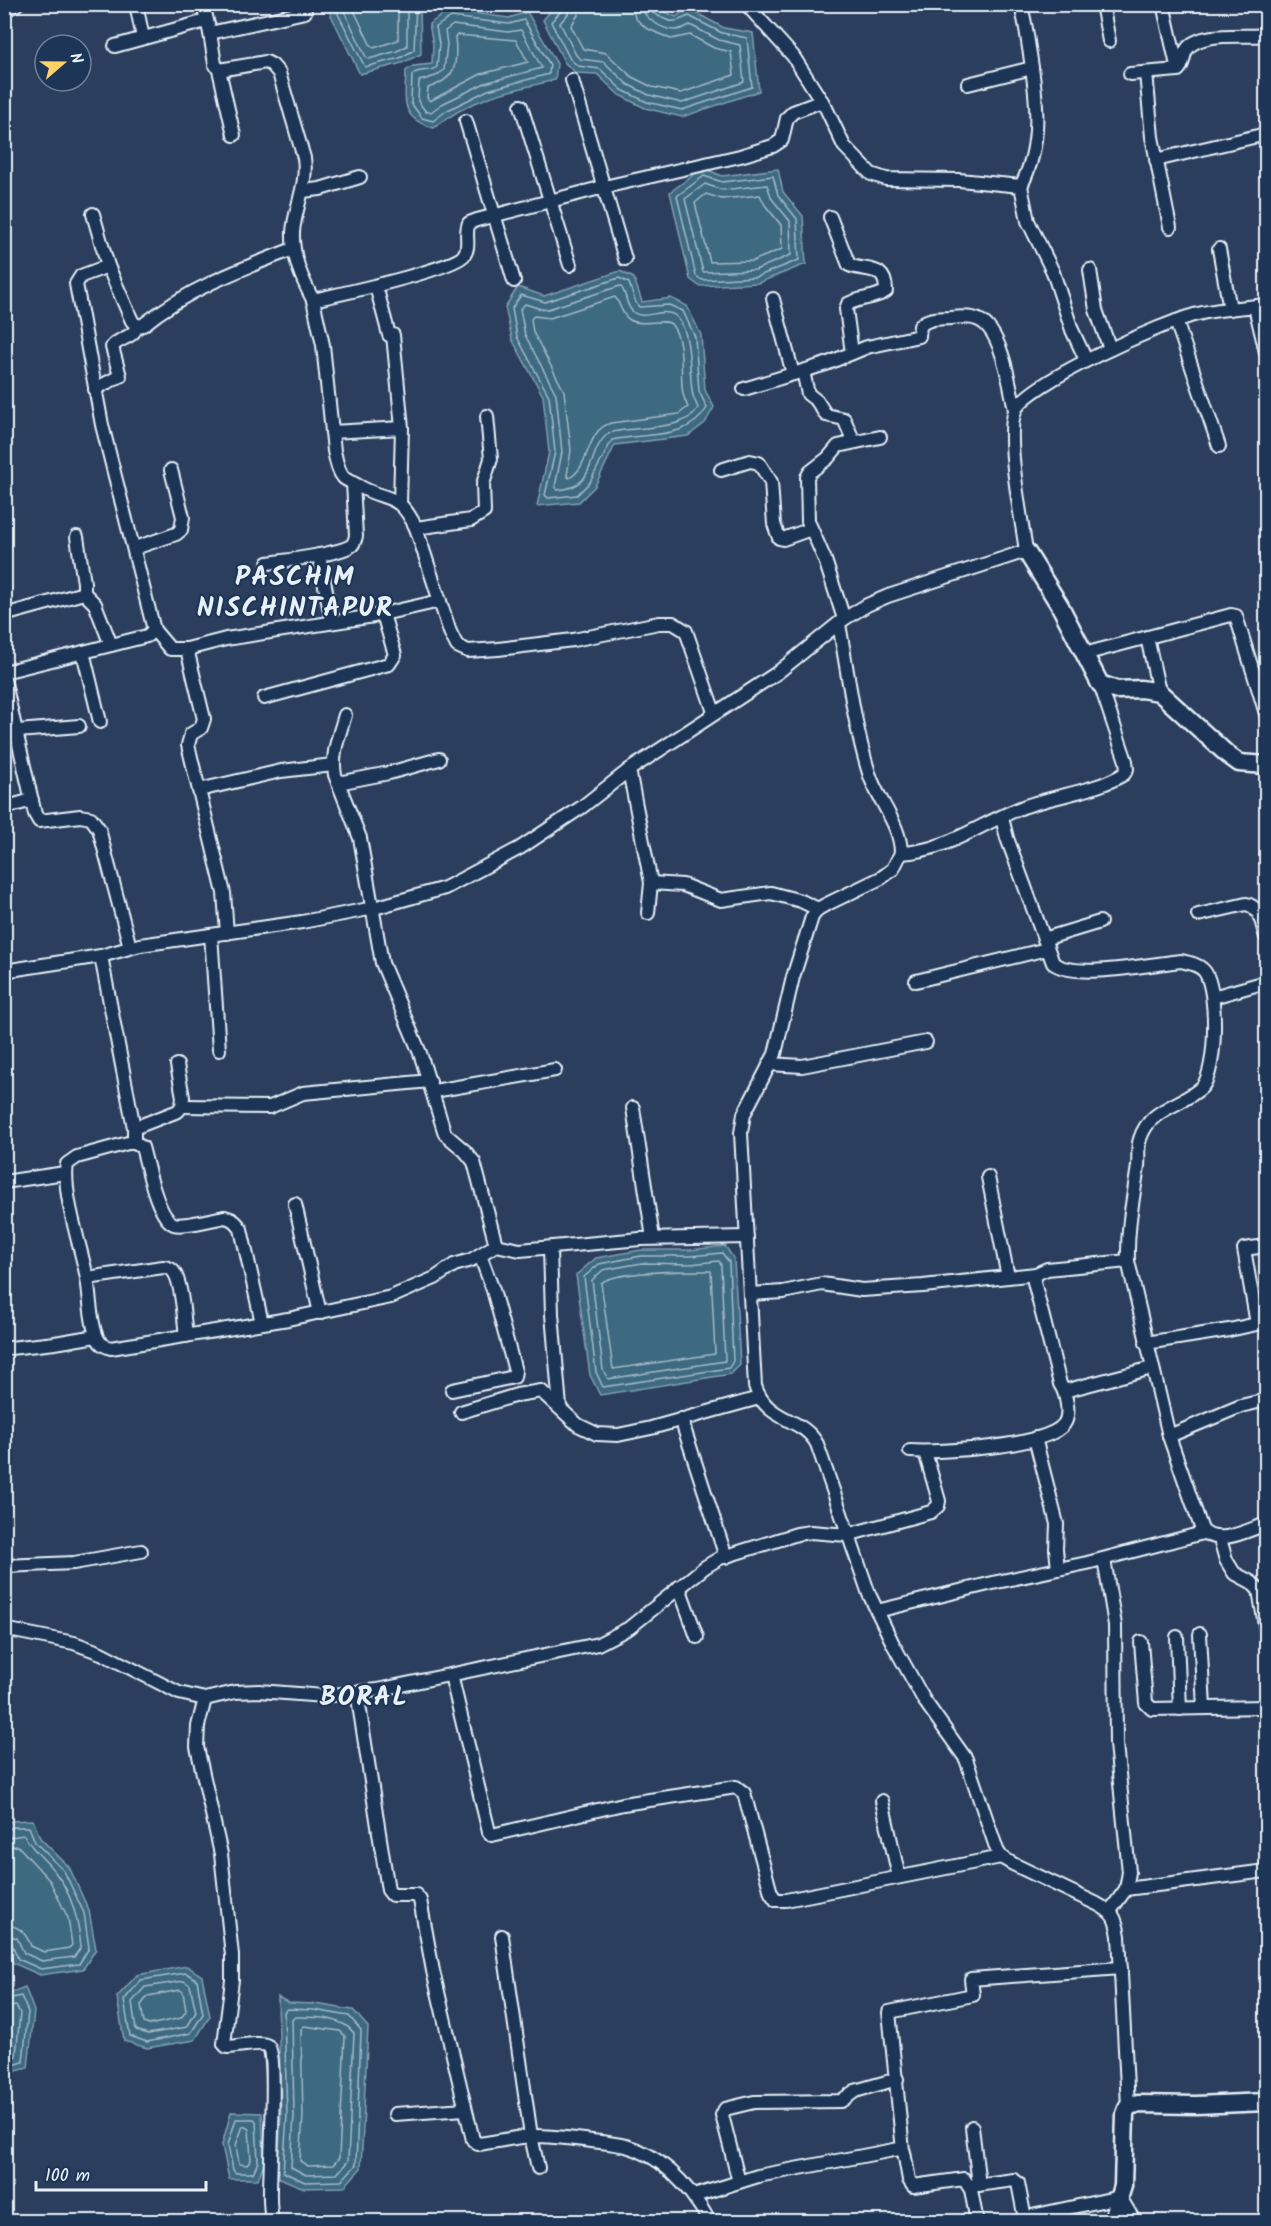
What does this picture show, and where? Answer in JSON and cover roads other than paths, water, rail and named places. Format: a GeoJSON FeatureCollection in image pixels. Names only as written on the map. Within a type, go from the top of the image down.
{"type":"FeatureCollection","features":[{"type":"Feature","properties":{"kind":"main road"},"geometry":{"type":"LineString","coordinates":[[1026,551],[1059,606],[1100,684],[1117,690],[1141,689],[1159,692],[1228,755],[1239,762],[1266,765]]}},
{"type":"Feature","properties":{"kind":"main road"},"geometry":{"type":"LineString","coordinates":[[1112,2222],[1123,2178],[1125,2114],[1128,2106],[1266,2102]]}},
{"type":"Feature","properties":{"kind":"street"},"geometry":{"type":"LineString","coordinates":[[4,11],[17,4]]}},
{"type":"Feature","properties":{"kind":"street"},"geometry":{"type":"LineString","coordinates":[[136,4],[143,38]]}},
{"type":"Feature","properties":{"kind":"street"},"geometry":{"type":"LineString","coordinates":[[203,4],[215,63],[219,70],[234,135]]}},
{"type":"Feature","properties":{"kind":"street"},"geometry":{"type":"LineString","coordinates":[[746,4],[793,56],[822,101],[844,146],[871,174],[878,178],[958,180],[1021,186]]}},
{"type":"Feature","properties":{"kind":"street"},"geometry":{"type":"LineString","coordinates":[[1020,4],[1037,102],[1037,131],[1032,162],[1021,186],[1028,221],[1053,272],[1072,330],[1086,360]]}},
{"type":"Feature","properties":{"kind":"street"},"geometry":{"type":"LineString","coordinates":[[1102,4],[1109,41]]}},
{"type":"Feature","properties":{"kind":"street"},"geometry":{"type":"LineString","coordinates":[[1163,4],[1178,70]]}},
{"type":"Feature","properties":{"kind":"street"},"geometry":{"type":"LineString","coordinates":[[115,46],[143,38],[305,12]]}},
{"type":"Feature","properties":{"kind":"street"},"geometry":{"type":"LineString","coordinates":[[1130,74],[1178,70],[1189,46],[1206,38],[1266,35]]}},
{"type":"Feature","properties":{"kind":"street"},"geometry":{"type":"LineString","coordinates":[[219,70],[266,62],[273,65],[279,73],[306,170],[293,230],[293,249],[313,300],[323,345],[334,451],[338,467],[345,479],[363,489],[400,503],[410,515],[450,632],[457,646],[468,651],[498,649],[573,640],[659,623],[673,623],[686,631],[714,712]]}},
{"type":"Feature","properties":{"kind":"street"},"geometry":{"type":"LineString","coordinates":[[968,84],[1032,68]]}},
{"type":"Feature","properties":{"kind":"street"},"geometry":{"type":"LineString","coordinates":[[1146,73],[1156,160],[1170,226]]}},
{"type":"Feature","properties":{"kind":"street"},"geometry":{"type":"LineString","coordinates":[[572,80],[625,259]]}},
{"type":"Feature","properties":{"kind":"street"},"geometry":{"type":"LineString","coordinates":[[313,300],[376,286],[459,261],[467,249],[465,230],[469,224],[550,201],[740,156],[773,146],[782,140],[787,118],[793,112],[822,101]]}},
{"type":"Feature","properties":{"kind":"street"},"geometry":{"type":"LineString","coordinates":[[521,106],[570,266]]}},
{"type":"Feature","properties":{"kind":"street"},"geometry":{"type":"LineString","coordinates":[[466,121],[514,281]]}},
{"type":"Feature","properties":{"kind":"street"},"geometry":{"type":"LineString","coordinates":[[1156,160],[1266,134]]}},
{"type":"Feature","properties":{"kind":"street"},"geometry":{"type":"LineString","coordinates":[[303,191],[320,189],[360,177]]}},
{"type":"Feature","properties":{"kind":"street"},"geometry":{"type":"LineString","coordinates":[[93,214],[108,266],[132,321],[137,326]]}},
{"type":"Feature","properties":{"kind":"street"},"geometry":{"type":"LineString","coordinates":[[830,217],[849,265],[873,268],[886,286],[886,291],[882,294],[848,303],[846,309],[852,353]]}},
{"type":"Feature","properties":{"kind":"street"},"geometry":{"type":"LineString","coordinates":[[137,326],[143,325],[164,308],[183,297],[228,275],[293,249]]}},
{"type":"Feature","properties":{"kind":"street"},"geometry":{"type":"LineString","coordinates":[[1219,249],[1230,309]]}},
{"type":"Feature","properties":{"kind":"street"},"geometry":{"type":"LineString","coordinates":[[108,266],[81,276],[76,284],[102,425],[154,630],[170,649],[187,649],[226,639],[383,614],[440,601]]}},
{"type":"Feature","properties":{"kind":"street"},"geometry":{"type":"LineString","coordinates":[[1090,270],[1096,309],[1110,349]]}},
{"type":"Feature","properties":{"kind":"street"},"geometry":{"type":"LineString","coordinates":[[376,286],[391,335],[402,428],[400,503]]}},
{"type":"Feature","properties":{"kind":"street"},"geometry":{"type":"LineString","coordinates":[[772,299],[798,373],[808,394],[817,401],[826,415],[844,418],[854,442]]}},
{"type":"Feature","properties":{"kind":"street"},"geometry":{"type":"LineString","coordinates":[[1015,410],[1023,399],[1086,360],[1197,314],[1261,306],[1266,352]]}},
{"type":"Feature","properties":{"kind":"street"},"geometry":{"type":"LineString","coordinates":[[4,971],[101,956],[130,947],[302,922],[374,908],[445,888],[520,848],[582,807],[630,770],[714,712],[777,673],[867,605],[1026,551],[1012,444],[1015,410],[999,346],[988,327],[977,319],[930,320],[920,326],[919,336],[884,342],[798,373],[744,389]]}},
{"type":"Feature","properties":{"kind":"street"},"geometry":{"type":"LineString","coordinates":[[1176,321],[1219,446]]}},
{"type":"Feature","properties":{"kind":"street"},"geometry":{"type":"LineString","coordinates":[[95,389],[120,376],[112,347],[117,341],[133,335],[137,326]]}},
{"type":"Feature","properties":{"kind":"street"},"geometry":{"type":"LineString","coordinates":[[416,528],[471,520],[484,512],[483,484],[491,459],[487,416]]}},
{"type":"Feature","properties":{"kind":"street"},"geometry":{"type":"LineString","coordinates":[[332,432],[402,428]]}},
{"type":"Feature","properties":{"kind":"street"},"geometry":{"type":"LineString","coordinates":[[880,436],[834,449],[828,458],[810,472],[807,477],[807,512],[811,529],[825,560],[842,622],[859,731],[869,774],[895,827],[902,853],[893,869],[881,878],[818,909],[812,917],[799,957],[775,1054],[744,1114],[741,1133],[756,1386],[759,1398],[777,1416],[813,1437],[847,1535],[877,1611],[924,1700],[966,1759],[990,1833],[1001,1857]]}},
{"type":"Feature","properties":{"kind":"street"},"geometry":{"type":"LineString","coordinates":[[721,470],[750,461],[759,463],[771,482],[774,524],[779,538],[783,539],[811,529]]}},
{"type":"Feature","properties":{"kind":"street"},"geometry":{"type":"LineString","coordinates":[[135,548],[176,534],[184,525],[171,470]]}},
{"type":"Feature","properties":{"kind":"street"},"geometry":{"type":"LineString","coordinates":[[268,563],[319,555],[350,547],[356,536],[353,483]]}},
{"type":"Feature","properties":{"kind":"street"},"geometry":{"type":"LineString","coordinates":[[77,537],[84,593],[95,604],[111,645]]}},
{"type":"Feature","properties":{"kind":"street"},"geometry":{"type":"LineString","coordinates":[[319,555],[332,622]]}},
{"type":"Feature","properties":{"kind":"street"},"geometry":{"type":"LineString","coordinates":[[4,615],[84,593]]}},
{"type":"Feature","properties":{"kind":"street"},"geometry":{"type":"LineString","coordinates":[[264,698],[389,664],[395,655],[383,614]]}},
{"type":"Feature","properties":{"kind":"street"},"geometry":{"type":"LineString","coordinates":[[1084,654],[1231,615],[1236,616],[1266,714]]}},
{"type":"Feature","properties":{"kind":"street"},"geometry":{"type":"LineString","coordinates":[[4,672],[147,636],[154,630]]}},
{"type":"Feature","properties":{"kind":"street"},"geometry":{"type":"LineString","coordinates":[[1147,637],[1159,692]]}},
{"type":"Feature","properties":{"kind":"street"},"geometry":{"type":"LineString","coordinates":[[187,649],[204,719],[201,728],[191,734],[188,745],[224,893],[227,933]]}},
{"type":"Feature","properties":{"kind":"street"},"geometry":{"type":"LineString","coordinates":[[83,652],[100,722]]}},
{"type":"Feature","properties":{"kind":"street"},"geometry":{"type":"LineString","coordinates":[[4,679],[8,706],[18,731],[32,800],[39,821],[80,816],[91,818],[99,829],[130,947]]}},
{"type":"Feature","properties":{"kind":"street"},"geometry":{"type":"LineString","coordinates":[[902,853],[950,843],[1022,808],[1076,792],[1124,774],[1127,770],[1126,761],[1100,684]]}},
{"type":"Feature","properties":{"kind":"street"},"geometry":{"type":"LineString","coordinates":[[345,715],[333,754],[333,765],[360,838],[382,963],[420,1053],[445,1134],[474,1162],[496,1245]]}},
{"type":"Feature","properties":{"kind":"street"},"geometry":{"type":"LineString","coordinates":[[18,731],[79,726]]}},
{"type":"Feature","properties":{"kind":"street"},"geometry":{"type":"LineString","coordinates":[[338,783],[389,773],[439,759]]}},
{"type":"Feature","properties":{"kind":"street"},"geometry":{"type":"LineString","coordinates":[[199,790],[281,771],[333,765]]}},
{"type":"Feature","properties":{"kind":"street"},"geometry":{"type":"LineString","coordinates":[[630,770],[651,883],[648,913]]}},
{"type":"Feature","properties":{"kind":"street"},"geometry":{"type":"LineString","coordinates":[[4,808],[32,800]]}},
{"type":"Feature","properties":{"kind":"street"},"geometry":{"type":"LineString","coordinates":[[1002,818],[1053,963],[1059,968],[1089,971],[1181,961],[1195,964],[1205,971],[1213,997],[1213,1056],[1203,1086],[1186,1099],[1162,1109],[1145,1128],[1139,1141],[1139,1159],[1127,1233],[1128,1262],[1169,1437],[1203,1533]]}},
{"type":"Feature","properties":{"kind":"street"},"geometry":{"type":"LineString","coordinates":[[651,883],[683,885],[721,900],[771,893],[801,901],[818,909]]}},
{"type":"Feature","properties":{"kind":"street"},"geometry":{"type":"LineString","coordinates":[[1198,915],[1246,904],[1252,905],[1257,910],[1266,937]]}},
{"type":"Feature","properties":{"kind":"street"},"geometry":{"type":"LineString","coordinates":[[916,981],[1045,944],[1100,922]]}},
{"type":"Feature","properties":{"kind":"street"},"geometry":{"type":"LineString","coordinates":[[211,935],[219,1050]]}},
{"type":"Feature","properties":{"kind":"street"},"geometry":{"type":"LineString","coordinates":[[101,956],[134,1128],[134,1143]]}},
{"type":"Feature","properties":{"kind":"street"},"geometry":{"type":"LineString","coordinates":[[1213,997],[1266,982]]}},
{"type":"Feature","properties":{"kind":"street"},"geometry":{"type":"LineString","coordinates":[[770,1064],[802,1066],[926,1042]]}},
{"type":"Feature","properties":{"kind":"street"},"geometry":{"type":"LineString","coordinates":[[134,1128],[178,1111],[182,1106],[183,1097],[177,1065]]}},
{"type":"Feature","properties":{"kind":"street"},"geometry":{"type":"LineString","coordinates":[[182,1106],[270,1107],[297,1094],[315,1091],[432,1086],[555,1070]]}},
{"type":"Feature","properties":{"kind":"street"},"geometry":{"type":"LineString","coordinates":[[633,1108],[653,1238]]}},
{"type":"Feature","properties":{"kind":"street"},"geometry":{"type":"LineString","coordinates":[[262,1323],[241,1229],[232,1219],[225,1217],[176,1225],[166,1218],[159,1207],[142,1147],[134,1143],[77,1157],[67,1164],[65,1173],[87,1278],[96,1336],[102,1344],[111,1348],[186,1336],[262,1323],[320,1313],[391,1297],[435,1278],[454,1264],[480,1256],[496,1245],[520,1250],[653,1238],[747,1237]]}},
{"type":"Feature","properties":{"kind":"street"},"geometry":{"type":"LineString","coordinates":[[4,1182],[65,1173]]}},
{"type":"Feature","properties":{"kind":"street"},"geometry":{"type":"LineString","coordinates":[[988,1177],[1008,1277]]}},
{"type":"Feature","properties":{"kind":"street"},"geometry":{"type":"LineString","coordinates":[[295,1204],[320,1313]]}},
{"type":"Feature","properties":{"kind":"street"},"geometry":{"type":"LineString","coordinates":[[1146,1343],[1262,1323],[1244,1249],[1266,1246]]}},
{"type":"Feature","properties":{"kind":"street"},"geometry":{"type":"LineString","coordinates":[[550,1248],[552,1314],[560,1407]]}},
{"type":"Feature","properties":{"kind":"street"},"geometry":{"type":"LineString","coordinates":[[452,1390],[514,1377],[515,1371],[495,1298],[480,1256]]}},
{"type":"Feature","properties":{"kind":"street"},"geometry":{"type":"LineString","coordinates":[[750,1294],[783,1292],[822,1284],[861,1290],[923,1286],[1036,1274],[1047,1269],[1128,1262]]}},
{"type":"Feature","properties":{"kind":"street"},"geometry":{"type":"LineString","coordinates":[[87,1278],[163,1267],[171,1269],[179,1287],[186,1336]]}},
{"type":"Feature","properties":{"kind":"street"},"geometry":{"type":"LineString","coordinates":[[910,1451],[969,1450],[1035,1438],[1057,1430],[1064,1424],[1067,1417],[1065,1391],[1060,1384],[1034,1282],[1036,1274]]}},
{"type":"Feature","properties":{"kind":"street"},"geometry":{"type":"LineString","coordinates":[[10,1348],[96,1336]]}},
{"type":"Feature","properties":{"kind":"street"},"geometry":{"type":"LineString","coordinates":[[1065,1391],[1152,1368]]}},
{"type":"Feature","properties":{"kind":"street"},"geometry":{"type":"LineString","coordinates":[[461,1412],[533,1391],[541,1391],[578,1425],[597,1434],[618,1435],[759,1398]]}},
{"type":"Feature","properties":{"kind":"street"},"geometry":{"type":"LineString","coordinates":[[1169,1437],[1241,1406],[1266,1400]]}},
{"type":"Feature","properties":{"kind":"street"},"geometry":{"type":"LineString","coordinates":[[681,1419],[726,1557]]}},
{"type":"Feature","properties":{"kind":"street"},"geometry":{"type":"LineString","coordinates":[[1035,1438],[1057,1524],[1058,1569]]}},
{"type":"Feature","properties":{"kind":"street"},"geometry":{"type":"LineString","coordinates":[[4,1629],[74,1643],[101,1653],[179,1693],[205,1700],[236,1692],[324,1696],[451,1675],[598,1644],[617,1636],[705,1567],[726,1557],[797,1534],[811,1532],[847,1535],[931,1512],[938,1506],[939,1501],[925,1452]]}},
{"type":"Feature","properties":{"kind":"street"},"geometry":{"type":"LineString","coordinates":[[877,1611],[1104,1559],[1203,1533],[1220,1539],[1266,1524]]}},
{"type":"Feature","properties":{"kind":"street"},"geometry":{"type":"LineString","coordinates":[[1220,1539],[1234,1573],[1251,1582],[1259,1590],[1266,1631]]}},
{"type":"Feature","properties":{"kind":"street"},"geometry":{"type":"LineString","coordinates":[[4,1566],[74,1563],[141,1551]]}},
{"type":"Feature","properties":{"kind":"street"},"geometry":{"type":"LineString","coordinates":[[1104,1559],[1115,1625],[1116,1744],[1129,1872],[1126,1889],[1110,1911]]}},
{"type":"Feature","properties":{"kind":"street"},"geometry":{"type":"LineString","coordinates":[[679,1587],[696,1637]]}},
{"type":"Feature","properties":{"kind":"street"},"geometry":{"type":"LineString","coordinates":[[1200,1634],[1204,1708]]}},
{"type":"Feature","properties":{"kind":"street"},"geometry":{"type":"LineString","coordinates":[[1177,1637],[1180,1709]]}},
{"type":"Feature","properties":{"kind":"street"},"geometry":{"type":"LineString","coordinates":[[1142,1642],[1146,1703],[1152,1709],[1266,1707]]}},
{"type":"Feature","properties":{"kind":"street"},"geometry":{"type":"LineString","coordinates":[[451,1675],[489,1832],[492,1835],[623,1804],[736,1787],[744,1793],[774,1899],[786,1900],[1001,1857],[1110,1911],[1117,1926],[1121,1968],[1128,2106]]}},
{"type":"Feature","properties":{"kind":"street"},"geometry":{"type":"LineString","coordinates":[[357,1692],[388,1890],[392,1895],[416,1895],[420,1900],[433,1971],[471,2136],[478,2144],[531,2136],[602,2143],[636,2150],[663,2165],[694,2196],[710,2222]]}},
{"type":"Feature","properties":{"kind":"street"},"geometry":{"type":"LineString","coordinates":[[205,1700],[198,1726],[198,1747],[222,1854],[232,1955],[224,2044],[227,2048],[261,2044],[271,2049],[273,2071],[270,2198],[272,2222]]}},
{"type":"Feature","properties":{"kind":"street"},"geometry":{"type":"LineString","coordinates":[[882,1801],[900,1876]]}},
{"type":"Feature","properties":{"kind":"street"},"geometry":{"type":"LineString","coordinates":[[1126,1889],[1266,1871]]}},
{"type":"Feature","properties":{"kind":"street"},"geometry":{"type":"LineString","coordinates":[[502,1936],[531,2136],[538,2168]]}},
{"type":"Feature","properties":{"kind":"street"},"geometry":{"type":"LineString","coordinates":[[1121,1968],[971,1979],[973,1995],[889,2012],[903,2150],[909,2180],[913,2186],[960,2178],[974,2185],[1014,2180],[1018,2183],[1024,2214],[1028,2217],[1120,2197],[1136,2222]]}},
{"type":"Feature","properties":{"kind":"street"},"geometry":{"type":"LineString","coordinates":[[739,2182],[722,2115],[725,2109],[754,2102],[842,2101],[855,2091],[897,2079]]}},
{"type":"Feature","properties":{"kind":"street"},"geometry":{"type":"LineString","coordinates":[[395,2114],[465,2109]]}},
{"type":"Feature","properties":{"kind":"street"},"geometry":{"type":"LineString","coordinates":[[972,2127],[977,2222]]}},
{"type":"Feature","properties":{"kind":"street"},"geometry":{"type":"LineString","coordinates":[[694,2196],[739,2182],[896,2149],[903,2150]]}},
{"type":"Feature","properties":{"kind":"water"},"geometry":{"type":"Polygon","coordinates":[[[326,5],[430,5],[420,8],[421,54],[402,63],[360,74],[326,5]]]}},
{"type":"Feature","properties":{"kind":"water"},"geometry":{"type":"Polygon","coordinates":[[[562,5],[649,5],[676,17],[687,8],[724,28],[753,33],[759,91],[682,117],[645,108],[619,95],[597,74],[576,73],[565,63],[543,20],[552,9],[562,5]]]}},
{"type":"Feature","properties":{"kind":"water"},"geometry":{"type":"Polygon","coordinates":[[[450,10],[509,18],[527,12],[557,64],[555,80],[477,102],[448,117],[434,128],[415,120],[405,100],[406,71],[413,66],[432,64],[433,44],[429,24],[450,10]]]}},
{"type":"Feature","properties":{"kind":"water"},"geometry":{"type":"Polygon","coordinates":[[[703,168],[722,176],[778,169],[783,192],[803,216],[806,264],[758,283],[699,286],[690,279],[670,192],[703,168]]]}},
{"type":"Feature","properties":{"kind":"water"},"geometry":{"type":"Polygon","coordinates":[[[620,271],[634,278],[642,302],[671,298],[687,306],[701,335],[705,390],[714,407],[705,423],[688,436],[615,445],[595,486],[579,502],[537,506],[549,452],[543,396],[512,339],[505,307],[518,287],[544,296],[620,271]]]}},
{"type":"Feature","properties":{"kind":"water"},"geometry":{"type":"Polygon","coordinates":[[[725,1246],[734,1259],[740,1365],[731,1374],[600,1395],[590,1375],[576,1275],[596,1258],[641,1250],[690,1250],[725,1246]]]}},
{"type":"Feature","properties":{"kind":"water"},"geometry":{"type":"Polygon","coordinates":[[[33,1820],[40,1838],[69,1867],[89,1911],[96,1949],[83,1969],[40,1975],[13,1963],[5,1940],[5,1827],[11,1821],[33,1820]]]}},
{"type":"Feature","properties":{"kind":"water"},"geometry":{"type":"Polygon","coordinates":[[[187,1966],[202,1976],[210,2016],[195,2040],[147,2048],[124,2041],[117,1997],[137,1975],[187,1966]]]}},
{"type":"Feature","properties":{"kind":"water"},"geometry":{"type":"Polygon","coordinates":[[[25,1987],[34,2011],[28,2068],[5,2074],[5,1995],[25,1987]]]}},
{"type":"Feature","properties":{"kind":"water"},"geometry":{"type":"Polygon","coordinates":[[[278,1997],[289,2003],[315,2004],[353,2010],[368,2027],[361,2168],[344,2187],[304,2188],[277,2177],[281,2116],[278,1997]]]}},
{"type":"Feature","properties":{"kind":"water"},"geometry":{"type":"Polygon","coordinates":[[[231,2112],[262,2113],[264,2163],[258,2179],[229,2179],[222,2145],[231,2112]]]}},
{"type":"Feature","properties":{"kind":"district","name":"PASCHIM NISCHINTAPUR"},"geometry":{"type":"Point","coordinates":[295,592]}},
{"type":"Feature","properties":{"kind":"district","name":"BORAL"},"geometry":{"type":"Point","coordinates":[364,1696]}}]}
